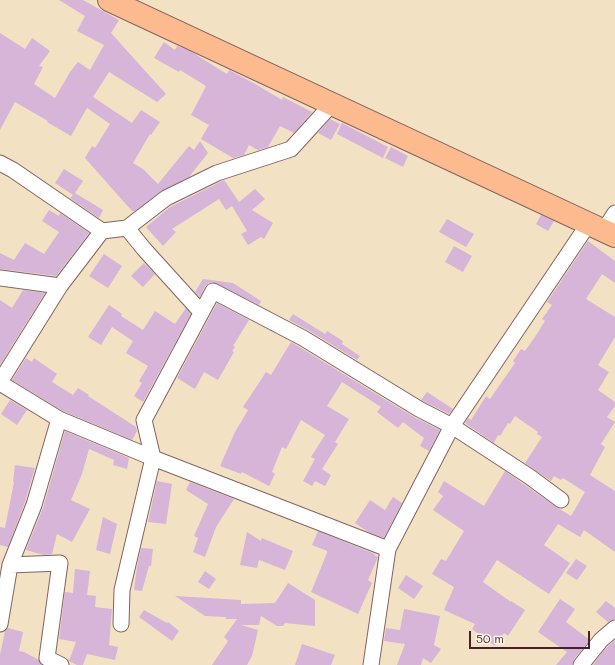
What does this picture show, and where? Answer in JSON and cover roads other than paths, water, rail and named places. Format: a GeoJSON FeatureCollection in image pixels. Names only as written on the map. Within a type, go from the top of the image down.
{"type":"FeatureCollection","features":[{"type":"Feature","properties":{"kind":"main road"},"geometry":{"type":"LineString","coordinates":[[108,0],[332,104],[606,225]]}},
{"type":"Feature","properties":{"kind":"street"},"geometry":{"type":"LineString","coordinates":[[0,163],[14,170],[102,231],[127,228],[166,198],[216,173],[291,148],[332,104]]}},
{"type":"Feature","properties":{"kind":"street"},"geometry":{"type":"LineString","coordinates":[[372,665],[388,549],[452,426],[606,225]]}},
{"type":"Feature","properties":{"kind":"street"},"geometry":{"type":"LineString","coordinates":[[127,228],[201,312]]}},
{"type":"Feature","properties":{"kind":"street"},"geometry":{"type":"LineString","coordinates":[[102,231],[60,286],[0,383],[59,419],[153,458],[388,549]]}},
{"type":"Feature","properties":{"kind":"street"},"geometry":{"type":"LineString","coordinates":[[0,278],[60,286]]}},
{"type":"Feature","properties":{"kind":"street"},"geometry":{"type":"LineString","coordinates":[[121,624],[122,590],[153,458],[144,420],[213,291],[303,338],[419,409],[452,426],[530,477],[560,500]]}},
{"type":"Feature","properties":{"kind":"street"},"geometry":{"type":"LineString","coordinates":[[0,624],[10,565],[34,505],[59,419]]}},
{"type":"Feature","properties":{"kind":"street"},"geometry":{"type":"LineString","coordinates":[[10,565],[60,564],[47,658],[61,665]]}},
{"type":"Feature","properties":{"kind":"street"},"geometry":{"type":"LineString","coordinates":[[581,665],[601,640],[615,628]]}}]}
